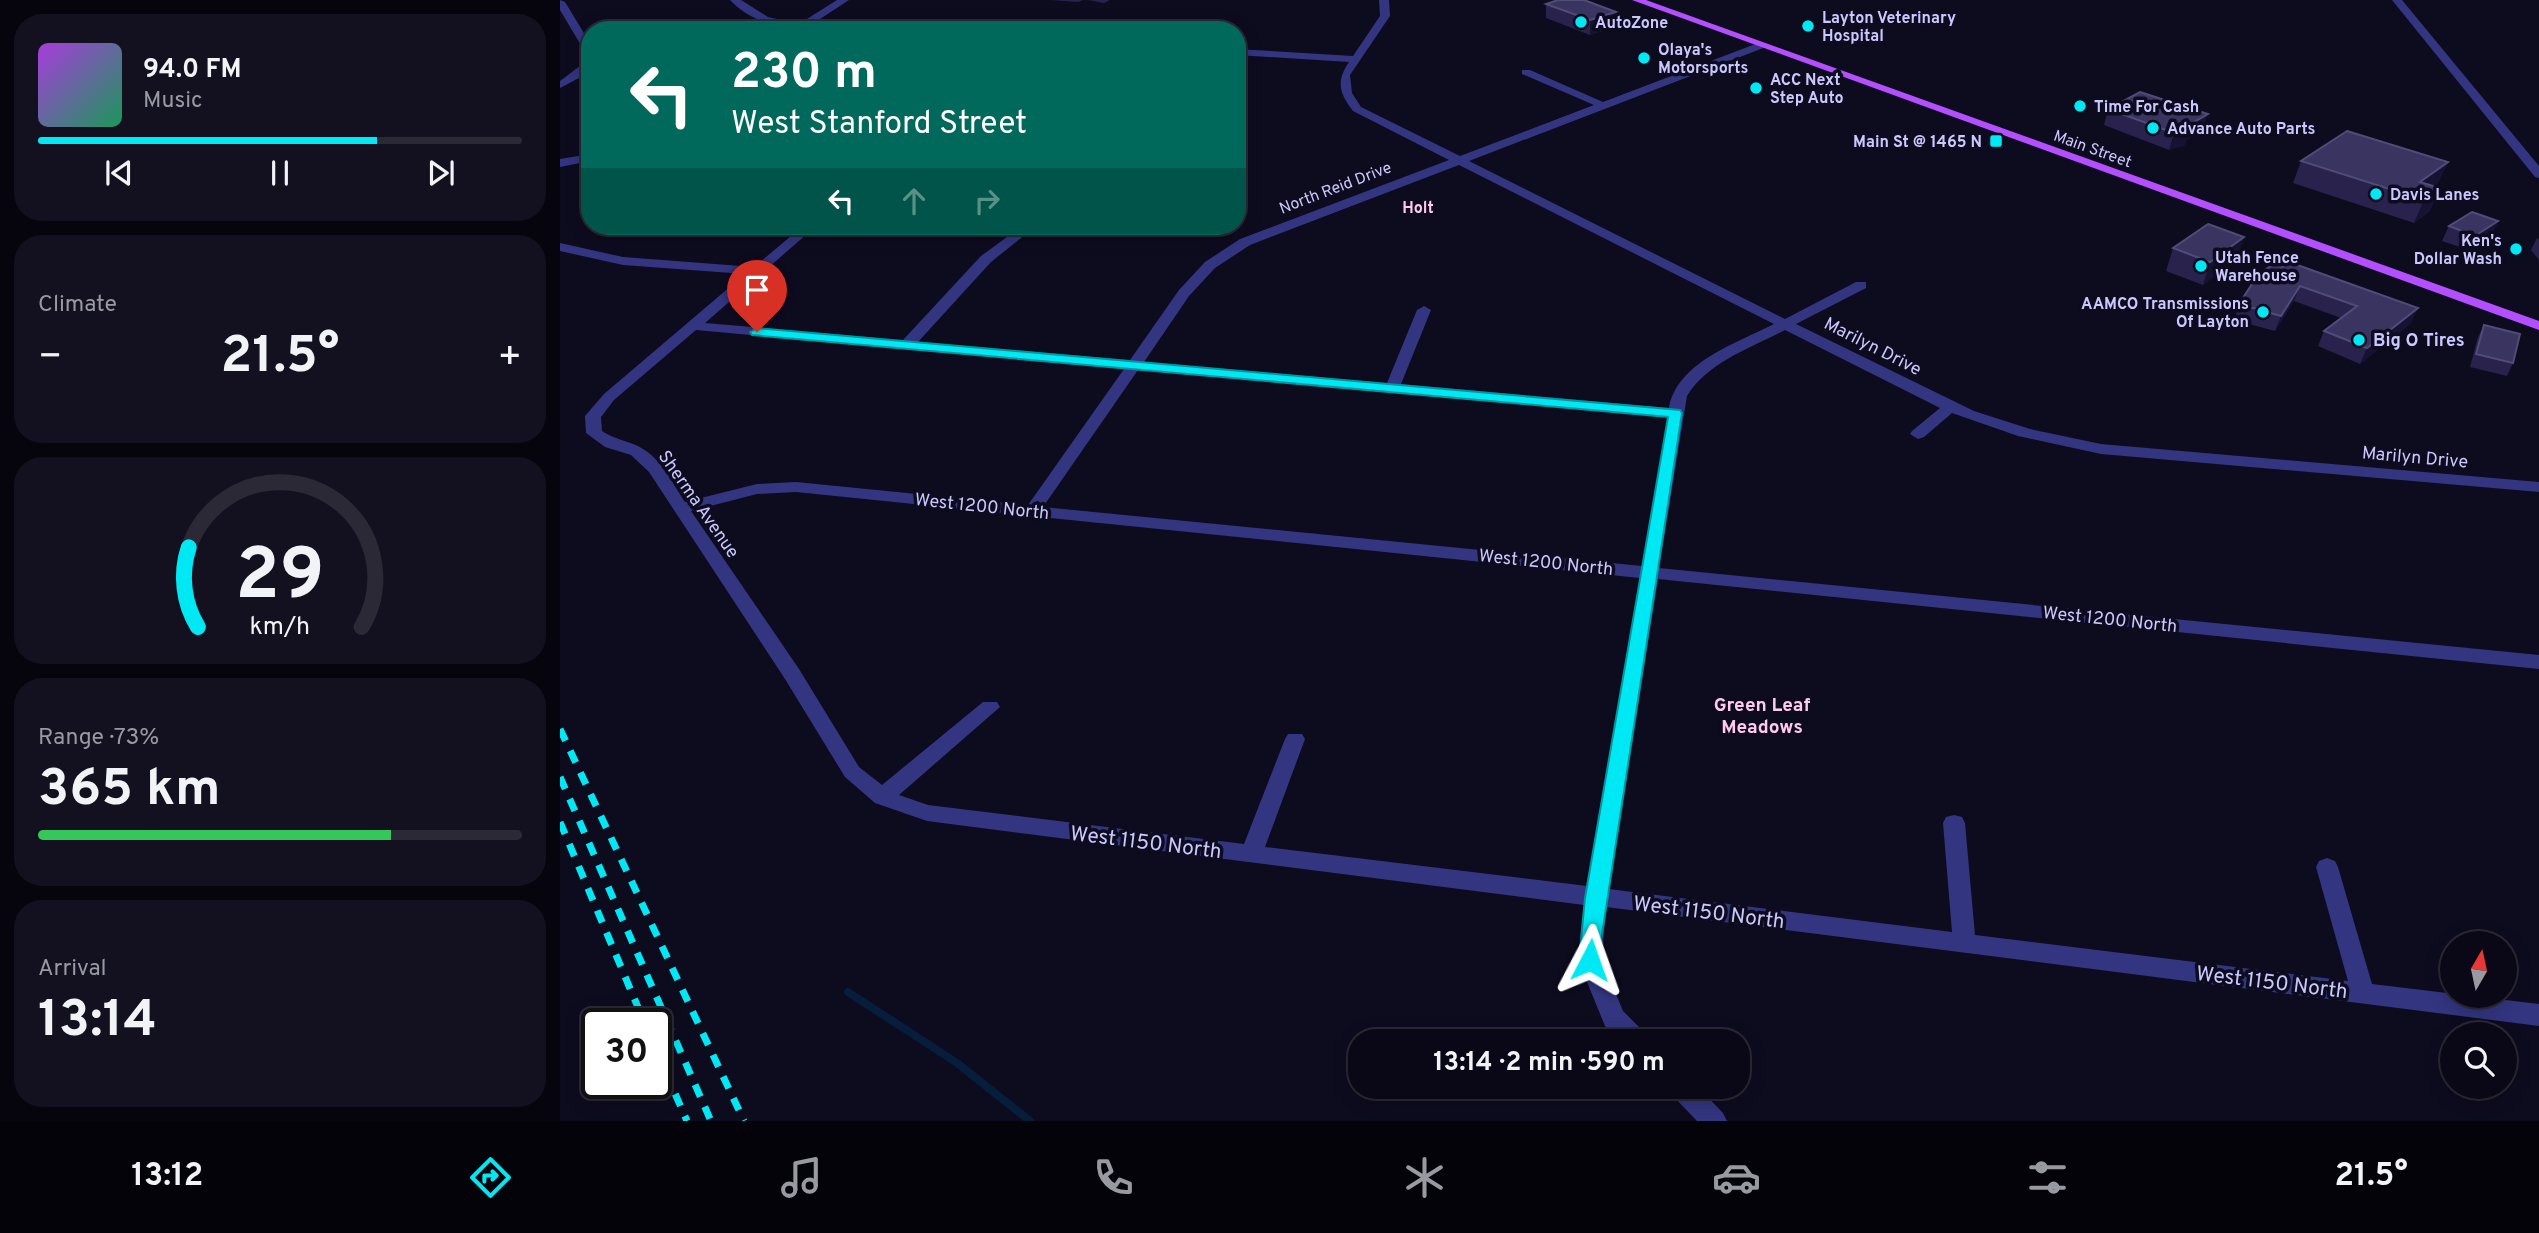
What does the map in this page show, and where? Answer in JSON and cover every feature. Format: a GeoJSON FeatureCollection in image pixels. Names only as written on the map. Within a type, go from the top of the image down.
{"type":"FeatureCollection","features":[{"type":"Feature","properties":{"kind":"main road","name":"Main Street"},"geometry":{"type":"LineString","coordinates":[[1637,0],[2539,326]]}},
{"type":"Feature","properties":{"kind":"street"},"geometry":{"type":"LineString","coordinates":[[735,0],[758,19],[768,21]]}},
{"type":"Feature","properties":{"kind":"street"},"geometry":{"type":"LineString","coordinates":[[812,21],[844,0]]}},
{"type":"Feature","properties":{"kind":"street","name":"Marilyn Drive"},"geometry":{"type":"LineString","coordinates":[[1384,0],[1385,16],[1345,75],[1343,86],[1357,109],[1950,407],[1987,423],[2044,440],[2101,449],[2539,487]]}},
{"type":"Feature","properties":{"kind":"street"},"geometry":{"type":"LineString","coordinates":[[2397,0],[2539,174]]}},
{"type":"Feature","properties":{"kind":"street"},"geometry":{"type":"LineString","coordinates":[[560,2],[581,37]]}},
{"type":"Feature","properties":{"kind":"street","name":"North Reid Drive"},"geometry":{"type":"LineString","coordinates":[[1032,511],[1184,293],[1210,265],[1244,242],[1456,159],[1762,45]]}},
{"type":"Feature","properties":{"kind":"street"},"geometry":{"type":"LineString","coordinates":[[1246,53],[1355,59]]}},
{"type":"Feature","properties":{"kind":"street"},"geometry":{"type":"LineString","coordinates":[[560,85],[581,72]]}},
{"type":"Feature","properties":{"kind":"street"},"geometry":{"type":"LineString","coordinates":[[1526,72],[1602,105]]}},
{"type":"Feature","properties":{"kind":"street"},"geometry":{"type":"LineString","coordinates":[[560,163],[581,159]]}},
{"type":"Feature","properties":{"kind":"street","name":"Sherma Avenue"},"geometry":{"type":"LineString","coordinates":[[799,235],[608,397],[593,416],[594,433],[611,444],[637,452],[655,469],[792,674],[852,772],[882,797]]}},
{"type":"Feature","properties":{"kind":"street"},"geometry":{"type":"LineString","coordinates":[[907,345],[986,259],[1018,235]]}},
{"type":"Feature","properties":{"kind":"street"},"geometry":{"type":"LineString","coordinates":[[560,247],[576,253],[623,261],[756,271]]}},
{"type":"Feature","properties":{"kind":"street"},"geometry":{"type":"LineString","coordinates":[[560,261],[576,253]]}},
{"type":"Feature","properties":{"kind":"street"},"geometry":{"type":"LineString","coordinates":[[1625,1029],[1614,1018],[1590,960],[1596,898],[1679,396],[1690,379],[1712,362],[1861,285]]}},
{"type":"Feature","properties":{"kind":"street"},"geometry":{"type":"LineString","coordinates":[[1392,388],[1424,310]]}},
{"type":"Feature","properties":{"kind":"street"},"geometry":{"type":"LineString","coordinates":[[692,326],[1675,413]]}},
{"type":"Feature","properties":{"kind":"street"},"geometry":{"type":"LineString","coordinates":[[1918,434],[1950,407]]}},
{"type":"Feature","properties":{"kind":"street","name":"West 1200 North"},"geometry":{"type":"LineString","coordinates":[[681,508],[757,489],[796,487],[2539,662]]}},
{"type":"Feature","properties":{"kind":"street"},"geometry":{"type":"LineString","coordinates":[[882,797],[990,707]]}},
{"type":"Feature","properties":{"kind":"street"},"geometry":{"type":"LineString","coordinates":[[1251,855],[1295,739]]}},
{"type":"Feature","properties":{"kind":"street","name":"West 1150 North"},"geometry":{"type":"LineString","coordinates":[[882,797],[927,813],[2539,1015]]}},
{"type":"Feature","properties":{"kind":"street"},"geometry":{"type":"LineString","coordinates":[[1955,823],[1964,944]]}},
{"type":"Feature","properties":{"kind":"street"},"geometry":{"type":"LineString","coordinates":[[2327,867],[2363,993]]}},
{"type":"Feature","properties":{"kind":"street"},"geometry":{"type":"LineString","coordinates":[[1693,1099],[1714,1121]]}},
{"type":"Feature","properties":{"kind":"building"},"geometry":{"type":"Polygon","coordinates":[[[1558,0],[1584,0],[1616,12],[1590,20],[1546,4],[1558,0]]]}},
{"type":"Feature","properties":{"kind":"building"},"geometry":{"type":"Polygon","coordinates":[[[2140,92],[2208,114],[2189,125],[2189,129],[2174,133],[2108,109],[2140,92]]]}},
{"type":"Feature","properties":{"kind":"building"},"geometry":{"type":"Polygon","coordinates":[[[2347,131],[2448,162],[2420,182],[2439,188],[2424,200],[2301,161],[2347,131]]]}},
{"type":"Feature","properties":{"kind":"building"},"geometry":{"type":"Polygon","coordinates":[[[2472,212],[2498,221],[2475,236],[2449,226],[2472,212]]]}},
{"type":"Feature","properties":{"kind":"building"},"geometry":{"type":"Polygon","coordinates":[[[2208,224],[2244,237],[2210,262],[2173,248],[2208,224]]]}},
{"type":"Feature","properties":{"kind":"building"},"geometry":{"type":"Polygon","coordinates":[[[2289,262],[2418,308],[2367,348],[2324,331],[2357,306],[2300,286],[2281,316],[2239,304],[2258,275],[2273,264],[2282,267],[2289,262]]]}},
{"type":"Feature","properties":{"kind":"building"},"geometry":{"type":"Polygon","coordinates":[[[2484,325],[2520,334],[2513,363],[2476,354],[2484,325]]]}},
{"type":"Feature","properties":{"kind":"waterway"},"geometry":{"type":"LineString","coordinates":[[848,992],[957,1063],[1030,1121]]}},
{"type":"Feature","properties":{"kind":"railway"},"geometry":{"type":"LineString","coordinates":[[560,729],[744,1121]]}},
{"type":"Feature","properties":{"kind":"railway"},"geometry":{"type":"LineString","coordinates":[[560,777],[711,1121]]}},
{"type":"Feature","properties":{"kind":"railway"},"geometry":{"type":"LineString","coordinates":[[560,822],[638,1008]]}},
{"type":"Feature","properties":{"kind":"railway"},"geometry":{"type":"LineString","coordinates":[[672,1087],[687,1121]]}},
{"type":"Feature","properties":{"kind":"place","name":"AutoZone"},"geometry":{"type":"Point","coordinates":[1581,22]}},
{"type":"Feature","properties":{"kind":"place","name":"Layton Veterinary Hospital"},"geometry":{"type":"Point","coordinates":[1808,26]}},
{"type":"Feature","properties":{"kind":"place","name":"Olaya's Motorsports"},"geometry":{"type":"Point","coordinates":[1644,58]}},
{"type":"Feature","properties":{"kind":"place","name":"ACC Next Step Auto"},"geometry":{"type":"Point","coordinates":[1756,88]}},
{"type":"Feature","properties":{"kind":"place","name":"Time For Cash"},"geometry":{"type":"Point","coordinates":[2080,106]}},
{"type":"Feature","properties":{"kind":"place","name":"Advance Auto Parts"},"geometry":{"type":"Point","coordinates":[2153,128]}},
{"type":"Feature","properties":{"kind":"place","name":"Main St @ 1465 N"},"geometry":{"type":"Point","coordinates":[1996,141]}},
{"type":"Feature","properties":{"kind":"place","name":"Davis Lanes"},"geometry":{"type":"Point","coordinates":[2376,194]}},
{"type":"Feature","properties":{"kind":"place","name":"Ken's Dollar Wash"},"geometry":{"type":"Point","coordinates":[2516,249]}},
{"type":"Feature","properties":{"kind":"place","name":"Utah Fence Warehouse"},"geometry":{"type":"Point","coordinates":[2201,266]}},
{"type":"Feature","properties":{"kind":"place","name":"AAMCO Transmissions Of Layton"},"geometry":{"type":"Point","coordinates":[2263,312]}},
{"type":"Feature","properties":{"kind":"place","name":"Big O Tires"},"geometry":{"type":"Point","coordinates":[2359,340]}},
{"type":"Feature","properties":{"kind":"district","name":"Holt"},"geometry":{"type":"Point","coordinates":[1418,207]}},
{"type":"Feature","properties":{"kind":"district","name":"Green Leaf Meadows"},"geometry":{"type":"Point","coordinates":[1762,715]}},
{"type":"Feature","properties":{"kind":"route"},"geometry":{"type":"LineString","coordinates":[[757,332],[1675,413],[1592,921],[1590,960]]}}]}
